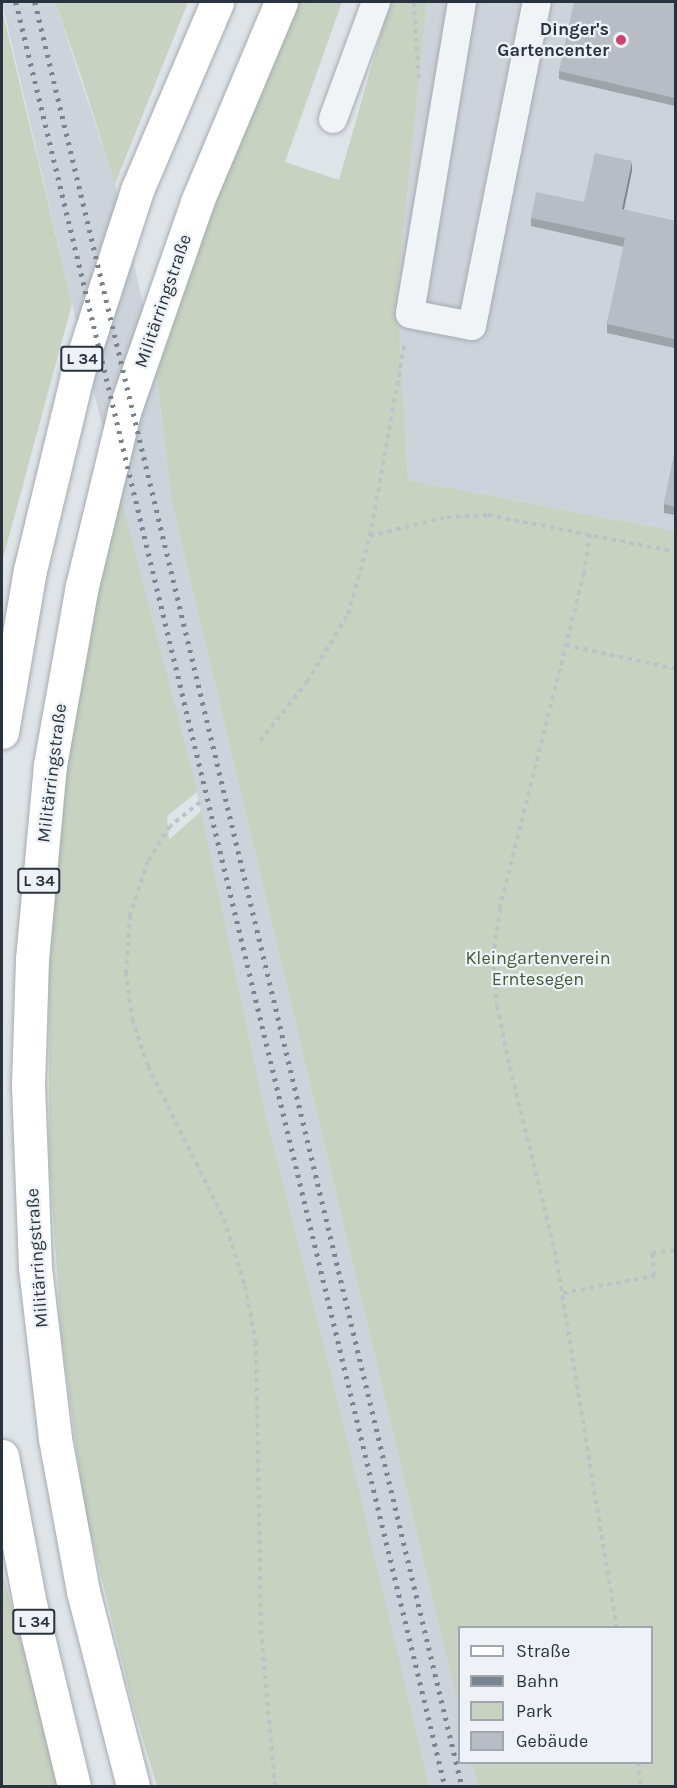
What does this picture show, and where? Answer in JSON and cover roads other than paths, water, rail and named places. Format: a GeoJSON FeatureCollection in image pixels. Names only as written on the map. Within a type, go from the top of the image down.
{"type":"FeatureCollection","features":[{"type":"Feature","properties":{"kind":"main road","name":"L 34"},"geometry":{"type":"LineString","coordinates":[[2,732],[30,570],[77,375],[137,190],[217,2]]}},
{"type":"Feature","properties":{"kind":"main road","name":"Militärringstraße"},"geometry":{"type":"LineString","coordinates":[[133,1786],[121,1747],[83,1591],[55,1438],[35,1267],[28,1086],[32,959],[50,765],[82,586],[124,412],[197,202],[280,2]]}},
{"type":"Feature","properties":{"kind":"main road","name":"L 34"},"geometry":{"type":"LineString","coordinates":[[2,1456],[30,1604],[74,1786]]}},
{"type":"Feature","properties":{"kind":"lane"},"geometry":{"type":"LineString","coordinates":[[333,119],[376,2]]}},
{"type":"Feature","properties":{"kind":"lane"},"geometry":{"type":"LineString","coordinates":[[462,2],[410,314],[472,326],[537,2]]}},
{"type":"Feature","properties":{"kind":"railway"},"geometry":{"type":"LineString","coordinates":[[16,2],[445,1786]]}},
{"type":"Feature","properties":{"kind":"railway"},"geometry":{"type":"LineString","coordinates":[[35,2],[462,1786]]}},
{"type":"Feature","properties":{"kind":"place","name":"Dinger's Gartencenter"},"geometry":{"type":"Point","coordinates":[621,40]}},
{"type":"Feature","properties":{"kind":"park label","name":"Kleingartenverein Erntesegen"},"geometry":{"type":"Point","coordinates":[538,969]}}]}
